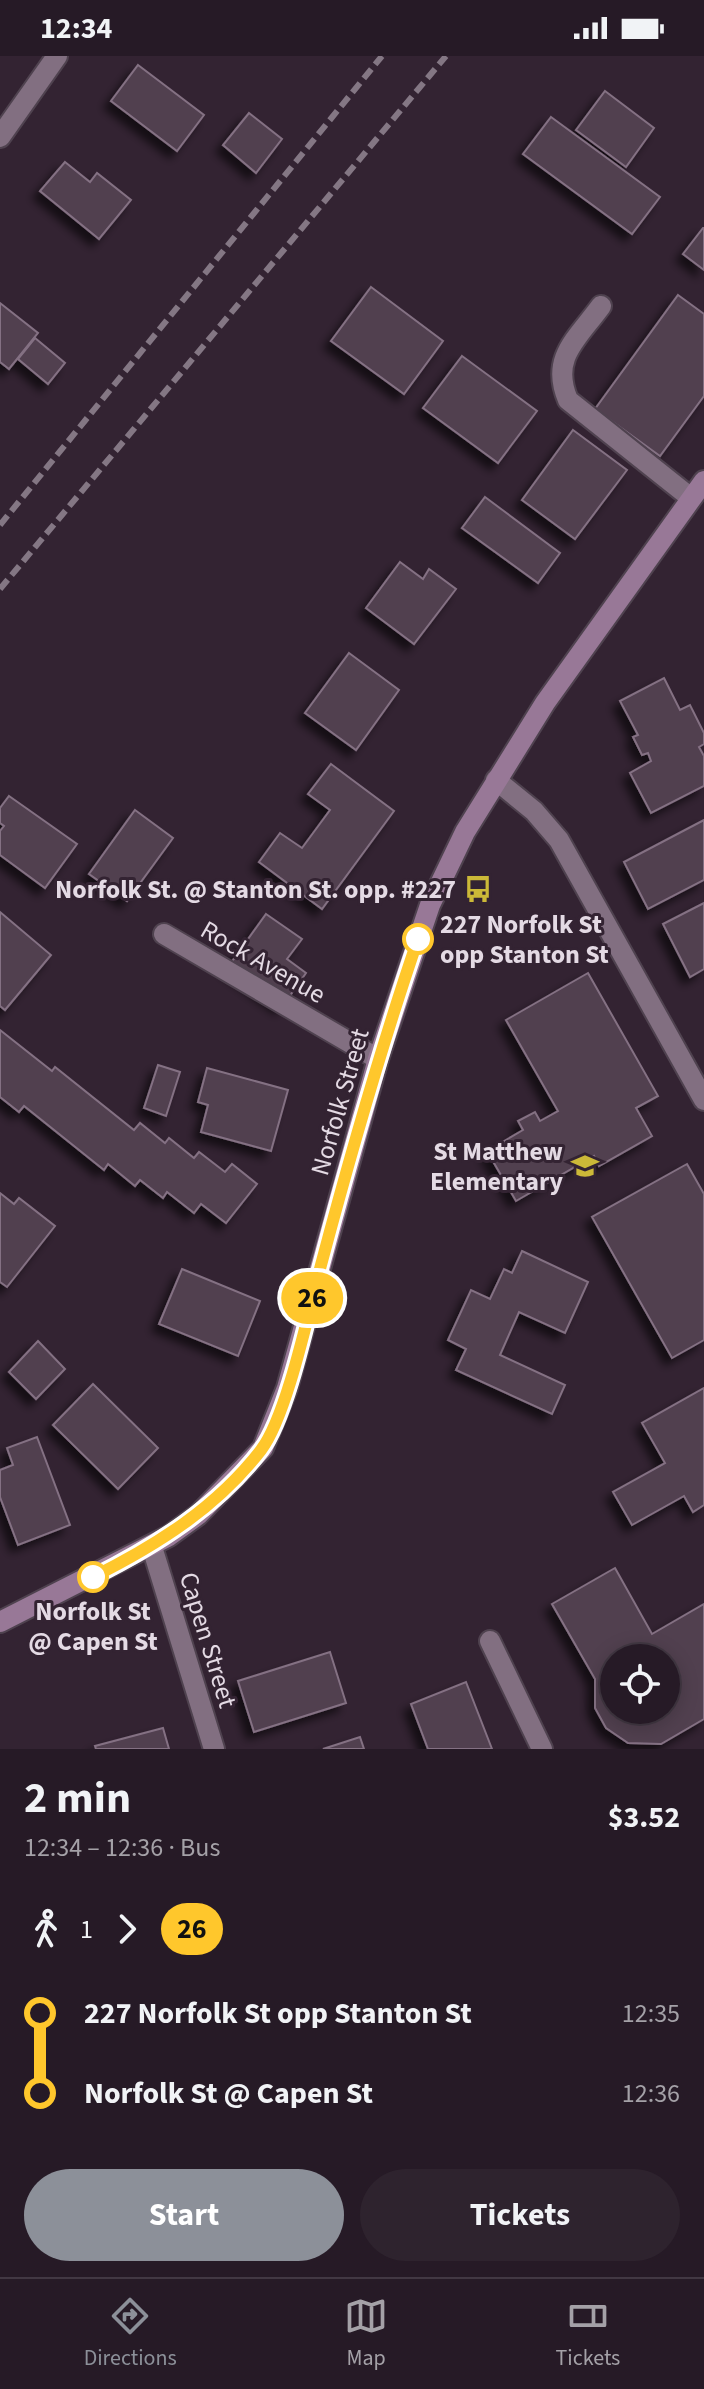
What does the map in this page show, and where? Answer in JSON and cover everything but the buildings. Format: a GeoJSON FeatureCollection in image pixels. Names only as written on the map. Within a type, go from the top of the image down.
{"type":"FeatureCollection","features":[{"type":"Feature","properties":{"kind":"main road","name":"Norfolk Street"},"geometry":{"type":"LineString","coordinates":[[0,1622],[152,1547],[198,1515],[263,1448],[287,1388],[378,1059],[430,905],[496,780],[545,703],[704,481]]}},
{"type":"Feature","properties":{"kind":"street"},"geometry":{"type":"LineString","coordinates":[[0,137],[57,56]]}},
{"type":"Feature","properties":{"kind":"street"},"geometry":{"type":"LineString","coordinates":[[601,306],[564,357],[559,379],[568,400],[691,498]]}},
{"type":"Feature","properties":{"kind":"street"},"geometry":{"type":"LineString","coordinates":[[496,780],[534,811],[559,840],[704,1100]]}},
{"type":"Feature","properties":{"kind":"street","name":"Rock Avenue"},"geometry":{"type":"LineString","coordinates":[[164,934],[378,1059]]}},
{"type":"Feature","properties":{"kind":"street","name":"Capen Street"},"geometry":{"type":"LineString","coordinates":[[152,1547],[214,1749]]}},
{"type":"Feature","properties":{"kind":"street"},"geometry":{"type":"LineString","coordinates":[[490,1641],[542,1749]]}},
{"type":"Feature","properties":{"kind":"railway"},"geometry":{"type":"LineString","coordinates":[[0,525],[382,56]]}},
{"type":"Feature","properties":{"kind":"railway"},"geometry":{"type":"LineString","coordinates":[[0,589],[446,56]]}},
{"type":"Feature","properties":{"kind":"bus line","name":"26"},"geometry":{"type":"LineString","coordinates":[[93,1577],[152,1547],[198,1515],[263,1448],[287,1388],[378,1059],[418,939]]}},
{"type":"Feature","properties":{"kind":"place","name":"Norfolk St. @ Stanton St. opp. #227"},"geometry":{"type":"Point","coordinates":[478,889]}},
{"type":"Feature","properties":{"kind":"place","name":"227 Norfolk St opp Stanton St"},"geometry":{"type":"Point","coordinates":[418,939]}},
{"type":"Feature","properties":{"kind":"place","name":"St Matthew Elementary"},"geometry":{"type":"Point","coordinates":[585,1166]}},
{"type":"Feature","properties":{"kind":"place","name":"Norfolk St @ Capen St"},"geometry":{"type":"Point","coordinates":[93,1577]}}]}
